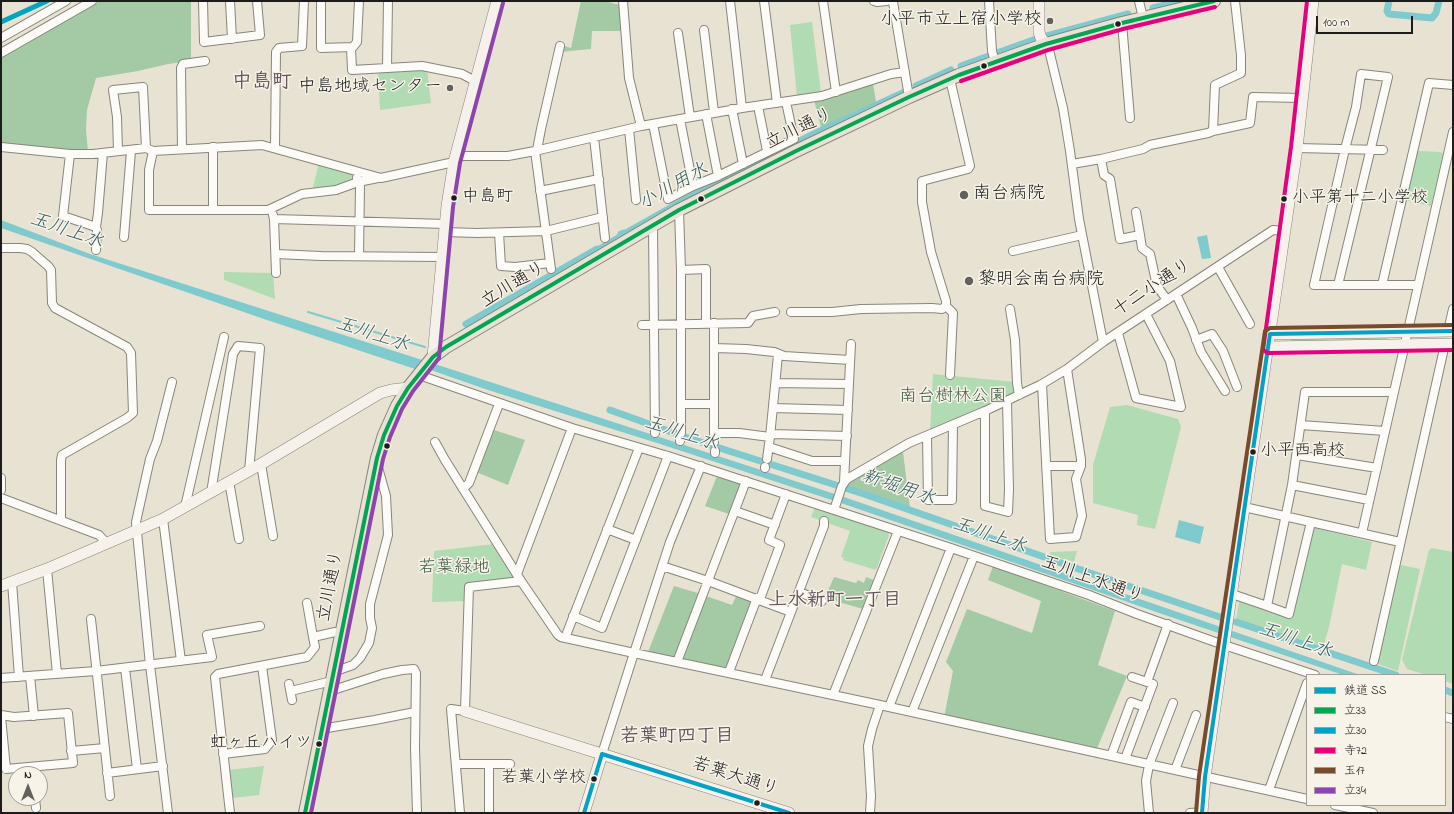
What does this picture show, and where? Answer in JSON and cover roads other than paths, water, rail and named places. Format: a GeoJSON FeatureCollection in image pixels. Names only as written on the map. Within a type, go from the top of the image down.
{"type":"FeatureCollection","features":[{"type":"Feature","properties":{"kind":"main road","name":"立川通り"},"geometry":{"type":"LineString","coordinates":[[305,813],[376,462],[384,435],[397,406],[408,388],[432,359],[454,342],[679,210],[909,97],[950,79],[993,56],[1214,1]]}},
{"type":"Feature","properties":{"kind":"street"},"geometry":{"type":"LineString","coordinates":[[1,38],[66,1]]}},
{"type":"Feature","properties":{"kind":"street"},"geometry":{"type":"LineString","coordinates":[[1,53],[92,1]]}},
{"type":"Feature","properties":{"kind":"street"},"geometry":{"type":"LineString","coordinates":[[203,1],[204,42],[260,35],[257,1]]}},
{"type":"Feature","properties":{"kind":"street"},"geometry":{"type":"LineString","coordinates":[[230,1],[232,39]]}},
{"type":"Feature","properties":{"kind":"street"},"geometry":{"type":"LineString","coordinates":[[275,148],[276,52],[279,48],[302,46],[304,1]]}},
{"type":"Feature","properties":{"kind":"street"},"geometry":{"type":"LineString","coordinates":[[321,1],[320,48],[353,48],[357,42],[359,1]]}},
{"type":"Feature","properties":{"kind":"street"},"geometry":{"type":"LineString","coordinates":[[387,67],[388,1]]}},
{"type":"Feature","properties":{"kind":"street"},"geometry":{"type":"LineString","coordinates":[[432,359],[445,228],[455,159],[497,1]]}},
{"type":"Feature","properties":{"kind":"street"},"geometry":{"type":"LineString","coordinates":[[623,1],[629,78],[641,126]]}},
{"type":"Feature","properties":{"kind":"street"},"geometry":{"type":"LineString","coordinates":[[730,1],[742,108]]}},
{"type":"Feature","properties":{"kind":"street"},"geometry":{"type":"LineString","coordinates":[[764,1],[777,103]]}},
{"type":"Feature","properties":{"kind":"street"},"geometry":{"type":"LineString","coordinates":[[823,1],[836,92]]}},
{"type":"Feature","properties":{"kind":"street"},"geometry":{"type":"LineString","coordinates":[[874,1],[887,1]]}},
{"type":"Feature","properties":{"kind":"street"},"geometry":{"type":"LineString","coordinates":[[891,1],[893,2],[909,97]]}},
{"type":"Feature","properties":{"kind":"street"},"geometry":{"type":"LineString","coordinates":[[989,1],[993,56]]}},
{"type":"Feature","properties":{"kind":"street"},"geometry":{"type":"LineString","coordinates":[[1039,1],[1039,32],[1049,50],[1062,108],[1082,235],[1103,342]]}},
{"type":"Feature","properties":{"kind":"street"},"geometry":{"type":"LineString","coordinates":[[1139,1],[1143,18]]}},
{"type":"Feature","properties":{"kind":"street"},"geometry":{"type":"LineString","coordinates":[[1213,131],[1215,85],[1241,73],[1241,55],[1235,1]]}},
{"type":"Feature","properties":{"kind":"street"},"geometry":{"type":"LineString","coordinates":[[1190,813],[1202,812],[1205,776],[1224,641],[1297,148],[1313,1]]}},
{"type":"Feature","properties":{"kind":"street"},"geometry":{"type":"LineString","coordinates":[[1122,23],[1130,118]]}},
{"type":"Feature","properties":{"kind":"street"},"geometry":{"type":"LineString","coordinates":[[704,30],[710,113],[718,176]]}},
{"type":"Feature","properties":{"kind":"street"},"geometry":{"type":"LineString","coordinates":[[678,33],[690,117]]}},
{"type":"Feature","properties":{"kind":"street"},"geometry":{"type":"LineString","coordinates":[[499,233],[501,266],[550,266],[536,151],[560,46]]}},
{"type":"Feature","properties":{"kind":"street"},"geometry":{"type":"LineString","coordinates":[[351,48],[352,70],[422,66],[462,74],[475,81]]}},
{"type":"Feature","properties":{"kind":"street"},"geometry":{"type":"LineString","coordinates":[[182,149],[181,68],[183,64],[205,61]]}},
{"type":"Feature","properties":{"kind":"street"},"geometry":{"type":"LineString","coordinates":[[118,151],[117,117],[113,90],[143,87],[150,150],[149,210],[268,210],[302,194],[336,190],[358,182],[381,178],[455,159],[508,156],[536,151],[641,126],[732,109],[822,96],[891,74],[904,72]]}},
{"type":"Feature","properties":{"kind":"street"},"geometry":{"type":"LineString","coordinates":[[1338,285],[1369,150],[1388,77],[1360,74],[1356,107],[1314,285],[1338,285],[1418,285]]}},
{"type":"Feature","properties":{"kind":"street"},"geometry":{"type":"LineString","coordinates":[[950,79],[970,166],[968,169],[922,181],[922,202],[931,252],[946,301],[946,306],[953,313],[950,375]]}},
{"type":"Feature","properties":{"kind":"street"},"geometry":{"type":"LineString","coordinates":[[1382,285],[1429,83],[1453,85]]}},
{"type":"Feature","properties":{"kind":"street"},"geometry":{"type":"LineString","coordinates":[[1072,164],[1101,159],[1143,149],[1150,145],[1250,123],[1253,97],[1303,98]]}},
{"type":"Feature","properties":{"kind":"street"},"geometry":{"type":"LineString","coordinates":[[653,124],[668,199],[794,139],[786,102]]}},
{"type":"Feature","properties":{"kind":"street"},"geometry":{"type":"LineString","coordinates":[[758,106],[767,151]]}},
{"type":"Feature","properties":{"kind":"street"},"geometry":{"type":"LineString","coordinates":[[732,109],[743,164]]}},
{"type":"Feature","properties":{"kind":"street"},"geometry":{"type":"LineString","coordinates":[[680,119],[693,186]]}},
{"type":"Feature","properties":{"kind":"street"},"geometry":{"type":"LineString","coordinates":[[628,129],[636,200]]}},
{"type":"Feature","properties":{"kind":"street"},"geometry":{"type":"LineString","coordinates":[[1362,533],[1393,392],[1406,345],[1418,285],[1453,132]]}},
{"type":"Feature","properties":{"kind":"street"},"geometry":{"type":"LineString","coordinates":[[594,137],[606,238]]}},
{"type":"Feature","properties":{"kind":"street"},"geometry":{"type":"LineString","coordinates":[[1,147],[70,154],[262,146],[275,148],[381,178]]}},
{"type":"Feature","properties":{"kind":"street"},"geometry":{"type":"LineString","coordinates":[[213,147],[213,210]]}},
{"type":"Feature","properties":{"kind":"street"},"geometry":{"type":"LineString","coordinates":[[1297,148],[1383,150]]}},
{"type":"Feature","properties":{"kind":"street"},"geometry":{"type":"LineString","coordinates":[[124,237],[131,151]]}},
{"type":"Feature","properties":{"kind":"street"},"geometry":{"type":"LineString","coordinates":[[96,250],[96,227],[103,153]]}},
{"type":"Feature","properties":{"kind":"street"},"geometry":{"type":"LineString","coordinates":[[70,154],[63,216],[96,227]]}},
{"type":"Feature","properties":{"kind":"street"},"geometry":{"type":"LineString","coordinates":[[1101,159],[1104,175],[1110,179],[1120,239],[1140,235]]}},
{"type":"Feature","properties":{"kind":"street"},"geometry":{"type":"LineString","coordinates":[[355,170],[360,186],[359,256]]}},
{"type":"Feature","properties":{"kind":"street"},"geometry":{"type":"LineString","coordinates":[[540,191],[599,179]]}},
{"type":"Feature","properties":{"kind":"street"},"geometry":{"type":"LineString","coordinates":[[270,209],[274,219],[276,273]]}},
{"type":"Feature","properties":{"kind":"street"},"geometry":{"type":"LineString","coordinates":[[679,210],[681,270],[681,438]]}},
{"type":"Feature","properties":{"kind":"street"},"geometry":{"type":"LineString","coordinates":[[1136,212],[1142,248],[1150,254],[1157,286],[1167,300]]}},
{"type":"Feature","properties":{"kind":"street"},"geometry":{"type":"LineString","coordinates":[[274,219],[360,222],[499,233],[546,231],[603,217]]}},
{"type":"Feature","properties":{"kind":"street"},"geometry":{"type":"LineString","coordinates":[[653,226],[656,428]]}},
{"type":"Feature","properties":{"kind":"street","name":"十二小通り"},"geometry":{"type":"LineString","coordinates":[[842,486],[889,454],[1042,384],[1067,369],[1103,342],[1273,230],[1284,231]]}},
{"type":"Feature","properties":{"kind":"street"},"geometry":{"type":"LineString","coordinates":[[1013,251],[1082,235]]}},
{"type":"Feature","properties":{"kind":"street"},"geometry":{"type":"LineString","coordinates":[[1,248],[20,248],[27,249],[32,252],[51,270],[52,303],[55,308],[127,347],[131,353],[133,413],[127,418],[62,455],[61,520]]}},
{"type":"Feature","properties":{"kind":"street"},"geometry":{"type":"LineString","coordinates":[[276,254],[442,257]]}},
{"type":"Feature","properties":{"kind":"street"},"geometry":{"type":"LineString","coordinates":[[1218,267],[1250,324]]}},
{"type":"Feature","properties":{"kind":"street"},"geometry":{"type":"LineString","coordinates":[[681,270],[706,269],[710,323],[714,348],[714,442]]}},
{"type":"Feature","properties":{"kind":"street"},"geometry":{"type":"LineString","coordinates":[[1176,294],[1192,328],[1201,352],[1225,391]]}},
{"type":"Feature","properties":{"kind":"street"},"geometry":{"type":"LineString","coordinates":[[791,312],[832,312],[861,309],[942,309],[946,306]]}},
{"type":"Feature","properties":{"kind":"street"},"geometry":{"type":"LineString","coordinates":[[1010,309],[1015,340],[1019,395]]}},
{"type":"Feature","properties":{"kind":"street"},"geometry":{"type":"LineString","coordinates":[[1270,334],[1450,331],[1453,309]]}},
{"type":"Feature","properties":{"kind":"street"},"geometry":{"type":"LineString","coordinates":[[642,325],[748,323],[753,316],[775,312]]}},
{"type":"Feature","properties":{"kind":"street"},"geometry":{"type":"LineString","coordinates":[[1118,333],[1136,398],[1181,407],[1170,361],[1146,314]]}},
{"type":"Feature","properties":{"kind":"street"},"geometry":{"type":"LineString","coordinates":[[1196,340],[1212,334],[1223,351],[1237,387]]}},
{"type":"Feature","properties":{"kind":"street"},"geometry":{"type":"LineString","coordinates":[[185,507],[224,337]]}},
{"type":"Feature","properties":{"kind":"street"},"geometry":{"type":"LineString","coordinates":[[834,510],[842,486],[846,461],[851,344]]}},
{"type":"Feature","properties":{"kind":"street"},"geometry":{"type":"LineString","coordinates":[[1268,347],[1449,344],[1400,542],[1374,661]]}},
{"type":"Feature","properties":{"kind":"street"},"geometry":{"type":"LineString","coordinates":[[211,493],[233,354],[238,346],[260,348],[249,471]]}},
{"type":"Feature","properties":{"kind":"street"},"geometry":{"type":"LineString","coordinates":[[714,348],[746,349],[817,359],[850,360]]}},
{"type":"Feature","properties":{"kind":"street"},"geometry":{"type":"LineString","coordinates":[[765,465],[769,447],[778,354]]}},
{"type":"Feature","properties":{"kind":"street"},"geometry":{"type":"LineString","coordinates":[[1042,384],[1050,538],[1076,537],[1082,516],[1076,479],[1081,466],[1067,369]]}},
{"type":"Feature","properties":{"kind":"street","name":"玉川上水通り"},"geometry":{"type":"LineString","coordinates":[[420,374],[499,404],[572,428],[701,466],[951,548],[1089,595],[1168,624],[1224,641],[1312,674]]}},
{"type":"Feature","properties":{"kind":"street"},"geometry":{"type":"LineString","coordinates":[[168,813],[150,665],[136,522],[150,459],[157,441],[172,382]]}},
{"type":"Feature","properties":{"kind":"street"},"geometry":{"type":"LineString","coordinates":[[776,383],[849,384]]}},
{"type":"Feature","properties":{"kind":"street"},"geometry":{"type":"LineString","coordinates":[[1,586],[48,569],[163,519],[249,471],[380,393],[408,388]]}},
{"type":"Feature","properties":{"kind":"street"},"geometry":{"type":"LineString","coordinates":[[1267,606],[1287,516],[1305,392],[1393,392]]}},
{"type":"Feature","properties":{"kind":"street"},"geometry":{"type":"LineString","coordinates":[[985,411],[986,506],[1008,512],[1009,489],[1007,401]]}},
{"type":"Feature","properties":{"kind":"street"},"geometry":{"type":"LineString","coordinates":[[463,489],[469,483],[499,404]]}},
{"type":"Feature","properties":{"kind":"street"},"geometry":{"type":"LineString","coordinates":[[681,404],[714,404]]}},
{"type":"Feature","properties":{"kind":"street"},"geometry":{"type":"LineString","coordinates":[[773,408],[848,410]]}},
{"type":"Feature","properties":{"kind":"street"},"geometry":{"type":"LineString","coordinates":[[926,436],[928,500],[952,500],[953,425]]}},
{"type":"Feature","properties":{"kind":"street"},"geometry":{"type":"LineString","coordinates":[[1301,425],[1384,431]]}},
{"type":"Feature","properties":{"kind":"street"},"geometry":{"type":"LineString","coordinates":[[519,578],[572,428]]}},
{"type":"Feature","properties":{"kind":"street"},"geometry":{"type":"LineString","coordinates":[[714,433],[847,436]]}},
{"type":"Feature","properties":{"kind":"street"},"geometry":{"type":"LineString","coordinates":[[435,442],[519,578],[558,634],[565,638],[729,672],[1306,799]]}},
{"type":"Feature","properties":{"kind":"street"},"geometry":{"type":"LineString","coordinates":[[769,447],[812,461],[846,461]]}},
{"type":"Feature","properties":{"kind":"street"},"geometry":{"type":"LineString","coordinates":[[565,638],[639,448]]}},
{"type":"Feature","properties":{"kind":"street"},"geometry":{"type":"LineString","coordinates":[[1297,455],[1377,468]]}},
{"type":"Feature","properties":{"kind":"street"},"geometry":{"type":"LineString","coordinates":[[573,616],[602,628],[668,456]]}},
{"type":"Feature","properties":{"kind":"street"},"geometry":{"type":"LineString","coordinates":[[332,681],[360,658],[369,644],[372,628],[370,604],[388,535],[386,496],[376,462]]}},
{"type":"Feature","properties":{"kind":"street"},"geometry":{"type":"LineString","coordinates":[[261,464],[273,536]]}},
{"type":"Feature","properties":{"kind":"street"},"geometry":{"type":"LineString","coordinates":[[584,813],[662,566],[701,466]]}},
{"type":"Feature","properties":{"kind":"street"},"geometry":{"type":"LineString","coordinates":[[1046,466],[1081,466]]}},
{"type":"Feature","properties":{"kind":"street"},"geometry":{"type":"LineString","coordinates":[[1,478],[1,490]]}},
{"type":"Feature","properties":{"kind":"street"},"geometry":{"type":"LineString","coordinates":[[229,481],[239,539]]}},
{"type":"Feature","properties":{"kind":"street"},"geometry":{"type":"LineString","coordinates":[[677,662],[746,481]]}},
{"type":"Feature","properties":{"kind":"street"},"geometry":{"type":"LineString","coordinates":[[1292,485],[1369,500]]}},
{"type":"Feature","properties":{"kind":"street"},"geometry":{"type":"LineString","coordinates":[[729,672],[780,544],[769,540],[786,494]]}},
{"type":"Feature","properties":{"kind":"street"},"geometry":{"type":"LineString","coordinates":[[1,498],[99,535],[107,544]]}},
{"type":"Feature","properties":{"kind":"street"},"geometry":{"type":"LineString","coordinates":[[1244,507],[1400,542]]}},
{"type":"Feature","properties":{"kind":"street"},"geometry":{"type":"LineString","coordinates":[[735,511],[775,525]]}},
{"type":"Feature","properties":{"kind":"street"},"geometry":{"type":"LineString","coordinates":[[163,519],[181,661]]}},
{"type":"Feature","properties":{"kind":"street"},"geometry":{"type":"LineString","coordinates":[[765,680],[824,526],[824,522]]}},
{"type":"Feature","properties":{"kind":"street"},"geometry":{"type":"LineString","coordinates":[[1232,594],[1289,614],[1311,522]]}},
{"type":"Feature","properties":{"kind":"street"},"geometry":{"type":"LineString","coordinates":[[607,529],[636,540]]}},
{"type":"Feature","properties":{"kind":"street"},"geometry":{"type":"LineString","coordinates":[[833,695],[898,531]]}},
{"type":"Feature","properties":{"kind":"street"},"geometry":{"type":"LineString","coordinates":[[889,707],[951,548]]}},
{"type":"Feature","properties":{"kind":"street"},"geometry":{"type":"LineString","coordinates":[[912,712],[974,556]]}},
{"type":"Feature","properties":{"kind":"street"},"geometry":{"type":"LineString","coordinates":[[662,566],[759,599],[791,612]]}},
{"type":"Feature","properties":{"kind":"street"},"geometry":{"type":"LineString","coordinates":[[48,569],[58,674]]}},
{"type":"Feature","properties":{"kind":"street"},"geometry":{"type":"LineString","coordinates":[[460,813],[451,709],[465,711],[469,587],[519,578]]}},
{"type":"Feature","properties":{"kind":"street"},"geometry":{"type":"LineString","coordinates":[[12,582],[19,677]]}},
{"type":"Feature","properties":{"kind":"street"},"geometry":{"type":"LineString","coordinates":[[799,592],[822,601]]}},
{"type":"Feature","properties":{"kind":"street"},"geometry":{"type":"LineString","coordinates":[[230,813],[214,677],[218,674],[307,657],[315,647],[307,603]]}},
{"type":"Feature","properties":{"kind":"street"},"geometry":{"type":"LineString","coordinates":[[91,619],[110,796]]}},
{"type":"Feature","properties":{"kind":"street"},"geometry":{"type":"LineString","coordinates":[[1147,682],[1168,624]]}},
{"type":"Feature","properties":{"kind":"street"},"geometry":{"type":"LineString","coordinates":[[1,678],[96,671],[212,657],[207,635],[260,626]]}},
{"type":"Feature","properties":{"kind":"street"},"geometry":{"type":"LineString","coordinates":[[313,637],[334,632],[341,634]]}},
{"type":"Feature","properties":{"kind":"street"},"geometry":{"type":"LineString","coordinates":[[223,754],[265,749],[272,740],[262,666]]}},
{"type":"Feature","properties":{"kind":"street"},"geometry":{"type":"LineString","coordinates":[[125,668],[137,769]]}},
{"type":"Feature","properties":{"kind":"street"},"geometry":{"type":"LineString","coordinates":[[292,700],[290,687],[414,669],[416,674],[415,712],[417,813]]}},
{"type":"Feature","properties":{"kind":"street"},"geometry":{"type":"LineString","coordinates":[[30,676],[34,716]]}},
{"type":"Feature","properties":{"kind":"street"},"geometry":{"type":"LineString","coordinates":[[1125,759],[1153,684],[1132,677]]}},
{"type":"Feature","properties":{"kind":"street"},"geometry":{"type":"LineString","coordinates":[[1269,790],[1306,686]]}},
{"type":"Feature","properties":{"kind":"street"},"geometry":{"type":"LineString","coordinates":[[1111,756],[1131,702],[1145,707]]}},
{"type":"Feature","properties":{"kind":"street"},"geometry":{"type":"LineString","coordinates":[[1149,813],[1146,781],[1150,765],[1173,703]]}},
{"type":"Feature","properties":{"kind":"street"},"geometry":{"type":"LineString","coordinates":[[870,813],[871,796],[868,746],[880,705]]}},
{"type":"Feature","properties":{"kind":"street","name":"若葉大通り"},"geometry":{"type":"LineString","coordinates":[[465,711],[789,813]]}},
{"type":"Feature","properties":{"kind":"street"},"geometry":{"type":"LineString","coordinates":[[323,727],[327,728],[415,712]]}},
{"type":"Feature","properties":{"kind":"street"},"geometry":{"type":"LineString","coordinates":[[8,768],[6,768],[1,716],[14,717],[68,713],[73,763],[48,767]]}},
{"type":"Feature","properties":{"kind":"street"},"geometry":{"type":"LineString","coordinates":[[1176,770],[1196,715]]}},
{"type":"Feature","properties":{"kind":"street"},"geometry":{"type":"LineString","coordinates":[[72,751],[105,748]]}},
{"type":"Feature","properties":{"kind":"street"},"geometry":{"type":"LineString","coordinates":[[456,764],[510,764]]}},
{"type":"Feature","properties":{"kind":"street"},"geometry":{"type":"LineString","coordinates":[[489,764],[489,813]]}},
{"type":"Feature","properties":{"kind":"street"},"geometry":{"type":"LineString","coordinates":[[108,773],[163,766]]}},
{"type":"Feature","properties":{"kind":"street"},"geometry":{"type":"LineString","coordinates":[[1345,806],[1365,808],[1374,813]]}},
{"type":"Feature","properties":{"kind":"water"},"geometry":{"type":"Polygon","coordinates":[[[1,220],[90,254],[844,497],[1357,674],[1340,674],[841,503],[488,390],[422,367],[418,370],[264,319],[1,228],[1,220]]]}},
{"type":"Feature","properties":{"kind":"water"},"geometry":{"type":"Polygon","coordinates":[[[1207,235],[1211,258],[1202,259],[1197,237],[1207,235]]]}},
{"type":"Feature","properties":{"kind":"water"},"geometry":{"type":"Polygon","coordinates":[[[1179,520],[1204,527],[1200,544],[1175,537],[1179,520]]]}},
{"type":"Feature","properties":{"kind":"waterway","name":"小川用水"},"geometry":{"type":"LineString","coordinates":[[1153,8],[1182,1]]}},
{"type":"Feature","properties":{"kind":"waterway","name":"小川用水"},"geometry":{"type":"LineString","coordinates":[[1389,1],[1387,11],[1389,14],[1432,18],[1436,13],[1439,1]]}},
{"type":"Feature","properties":{"kind":"waterway","name":"小川用水"},"geometry":{"type":"LineString","coordinates":[[1047,36],[1128,14]]}},
{"type":"Feature","properties":{"kind":"waterway","name":"小川用水"},"geometry":{"type":"LineString","coordinates":[[961,66],[1036,39]]}},
{"type":"Feature","properties":{"kind":"waterway","name":"小川用水"},"geometry":{"type":"LineString","coordinates":[[916,86],[951,70]]}},
{"type":"Feature","properties":{"kind":"waterway","name":"小川用水"},"geometry":{"type":"LineString","coordinates":[[466,324],[597,249],[598,250],[620,237],[621,234],[626,233],[714,184],[820,131],[905,92]]}},
{"type":"Feature","properties":{"kind":"waterway","name":"新堀用水"},"geometry":{"type":"LineString","coordinates":[[308,312],[425,347]]}},
{"type":"Feature","properties":{"kind":"waterway","name":"新堀用水"},"geometry":{"type":"LineString","coordinates":[[610,410],[685,437],[864,494],[1220,617]]}},
{"type":"Feature","properties":{"kind":"waterway","name":"新堀用水"},"geometry":{"type":"LineString","coordinates":[[1236,622],[1393,674]]}},
{"type":"Feature","properties":{"kind":"waterway","name":"新堀用水"},"geometry":{"type":"LineString","coordinates":[[1446,690],[1453,693]]}},
{"type":"Feature","properties":{"kind":"rail line","name":"SS"},"geometry":{"type":"LineString","coordinates":[[1,22],[47,1]]}},
{"type":"Feature","properties":{"kind":"place","name":"小平市立上宿小学校"},"geometry":{"type":"Point","coordinates":[1050,21]}},
{"type":"Feature","properties":{"kind":"place","name":"中島地域センター"},"geometry":{"type":"Point","coordinates":[450,88]}},
{"type":"Feature","properties":{"kind":"place","name":"南台病院"},"geometry":{"type":"Point","coordinates":[964,195]}},
{"type":"Feature","properties":{"kind":"place","name":"中島町"},"geometry":{"type":"Point","coordinates":[454,198]}},
{"type":"Feature","properties":{"kind":"place","name":"小平第十二小学校"},"geometry":{"type":"Point","coordinates":[1284,199]}},
{"type":"Feature","properties":{"kind":"place","name":"黎明会南台病院"},"geometry":{"type":"Point","coordinates":[969,281]}},
{"type":"Feature","properties":{"kind":"place","name":"小平西高校"},"geometry":{"type":"Point","coordinates":[1253,452]}},
{"type":"Feature","properties":{"kind":"place","name":"虹ヶ丘ハイツ"},"geometry":{"type":"Point","coordinates":[319,744]}},
{"type":"Feature","properties":{"kind":"place","name":"若葉小学校"},"geometry":{"type":"Point","coordinates":[594,779]}},
{"type":"Feature","properties":{"kind":"district","name":"中島町"},"geometry":{"type":"Point","coordinates":[262,84]}},
{"type":"Feature","properties":{"kind":"district","name":"上水新町一丁目"},"geometry":{"type":"Point","coordinates":[835,602]}},
{"type":"Feature","properties":{"kind":"district","name":"若葉町四丁目"},"geometry":{"type":"Point","coordinates":[677,738]}},
{"type":"Feature","properties":{"kind":"water label","name":"玉川上水"},"geometry":{"type":"Point","coordinates":[66,232]}},
{"type":"Feature","properties":{"kind":"water label","name":"玉川上水"},"geometry":{"type":"Point","coordinates":[372,336]}},
{"type":"Feature","properties":{"kind":"water label","name":"玉川上水"},"geometry":{"type":"Point","coordinates":[681,435]}},
{"type":"Feature","properties":{"kind":"water label","name":"玉川上水"},"geometry":{"type":"Point","coordinates":[989,537]}},
{"type":"Feature","properties":{"kind":"water label","name":"玉川上水"},"geometry":{"type":"Point","coordinates":[1295,642]}},
{"type":"Feature","properties":{"kind":"park label","name":"南台樹林公園"},"geometry":{"type":"Point","coordinates":[953,398]}},
{"type":"Feature","properties":{"kind":"park label","name":"若葉緑地"},"geometry":{"type":"Point","coordinates":[454,569]}}]}
